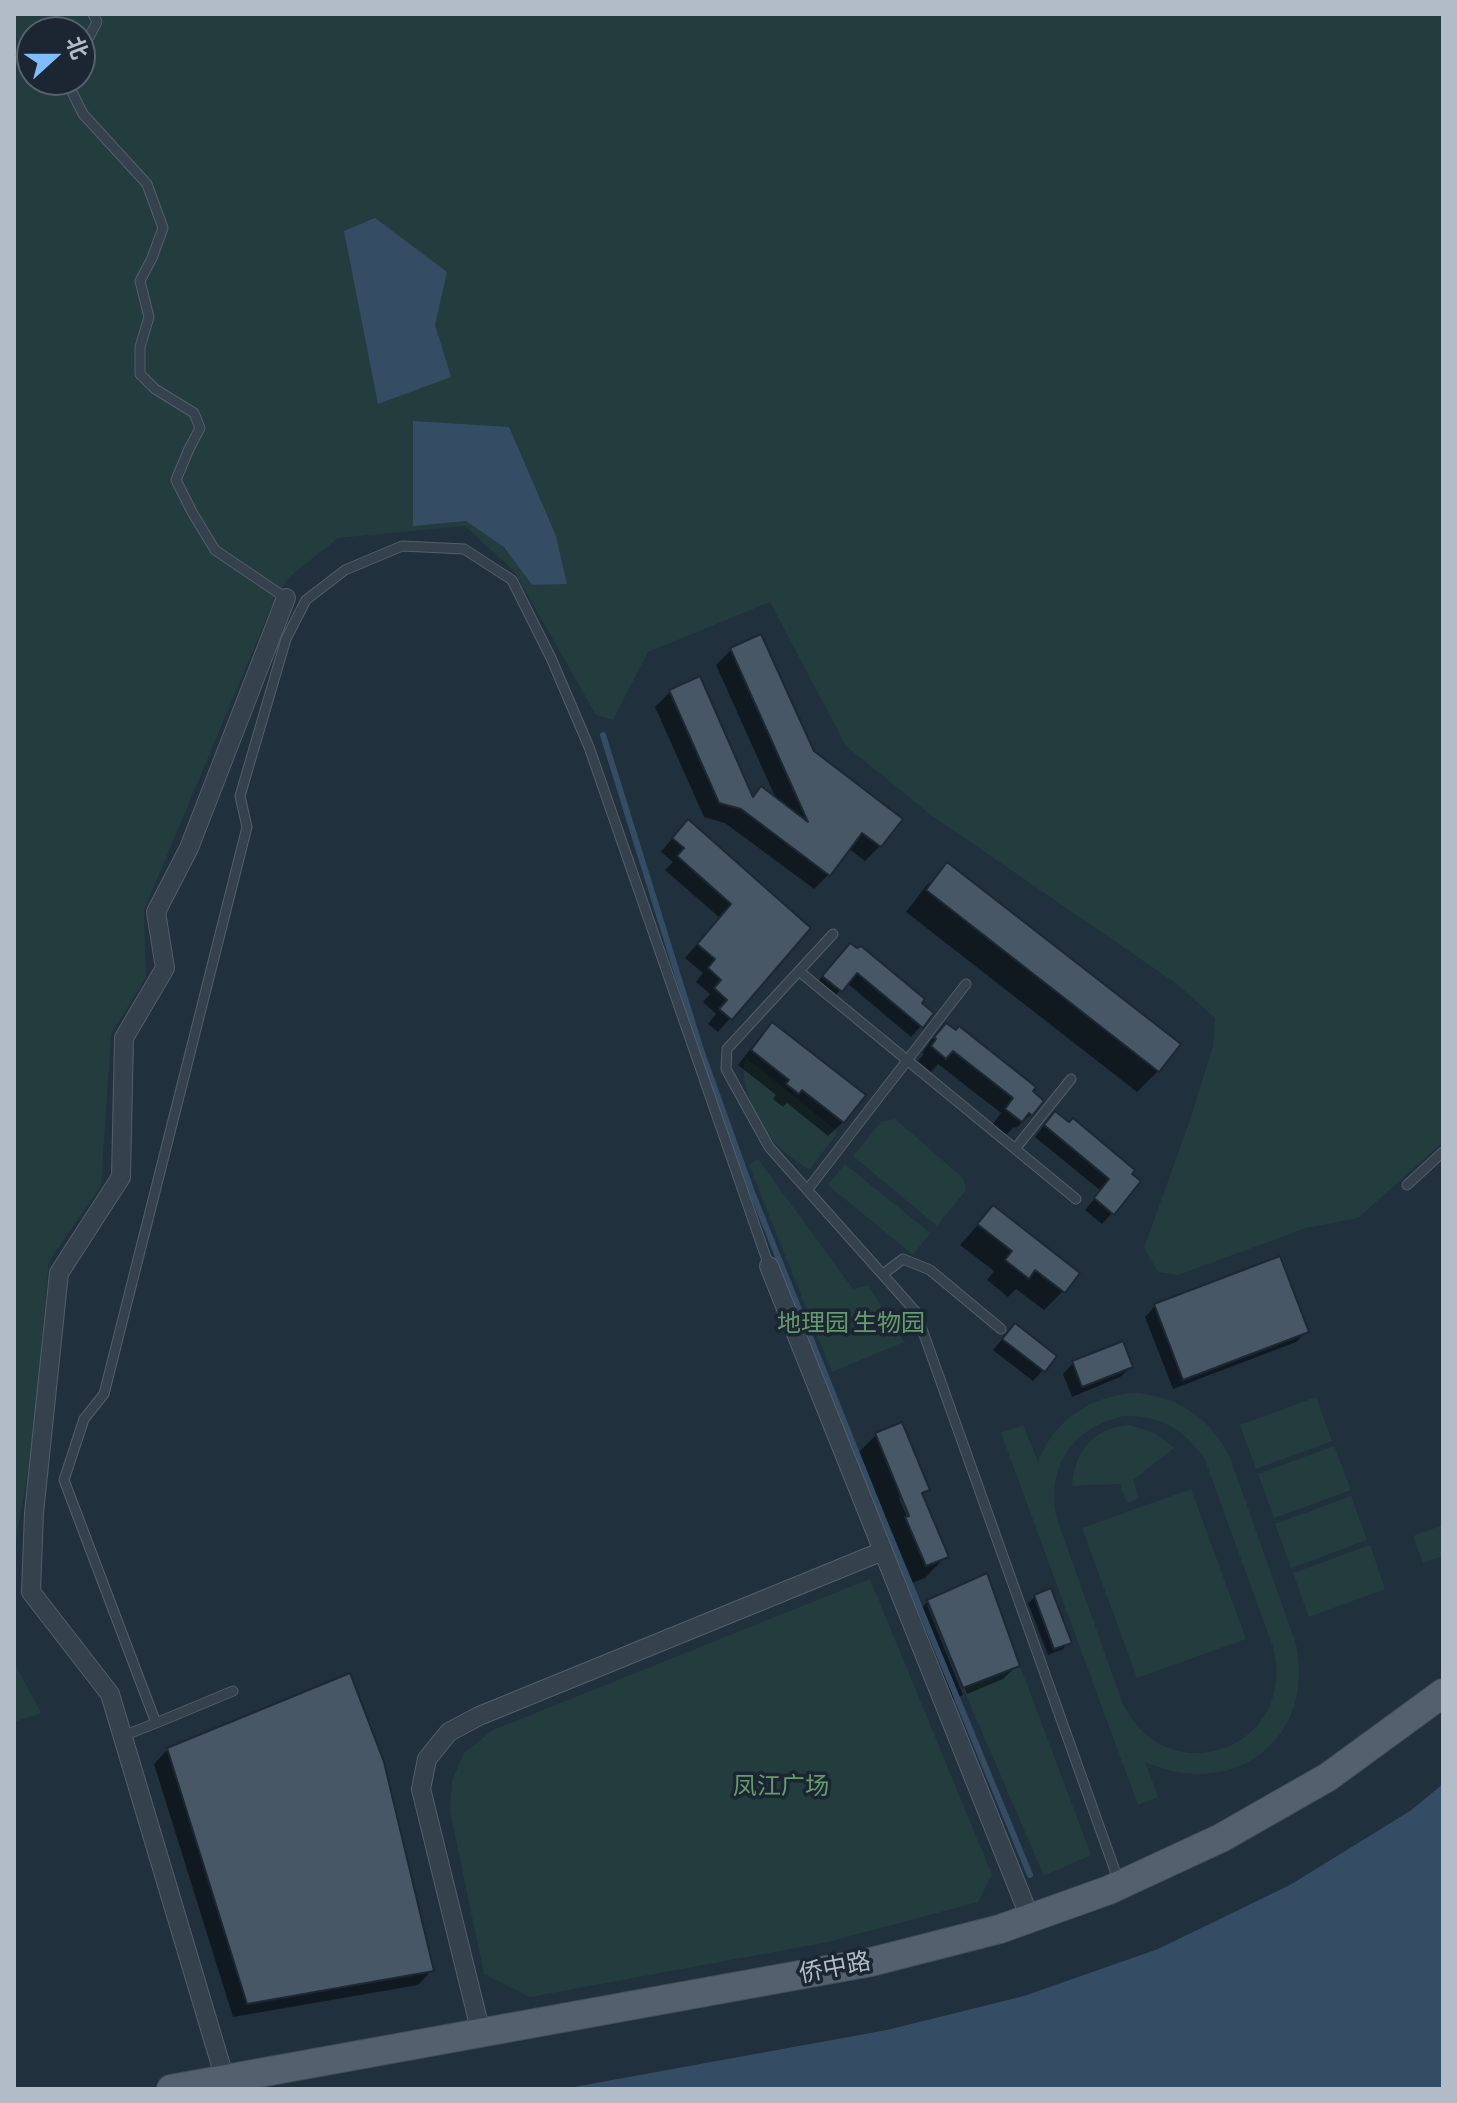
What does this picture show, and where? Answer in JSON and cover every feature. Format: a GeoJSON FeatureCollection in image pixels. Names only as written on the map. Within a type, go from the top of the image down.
{"type":"FeatureCollection","features":[{"type":"Feature","properties":{"kind":"main road","name":"侨中路"},"geometry":{"type":"LineString","coordinates":[[171,2089],[871,1962],[1000,1929],[1121,1885],[1221,1838],[1328,1777],[1443,1693]]}},
{"type":"Feature","properties":{"kind":"street"},"geometry":{"type":"LineString","coordinates":[[225,2079],[110,1694],[31,1592],[34,1513],[59,1273],[121,1177],[124,1038],[165,968],[156,912],[189,848],[286,598]]}},
{"type":"Feature","properties":{"kind":"street"},"geometry":{"type":"LineString","coordinates":[[769,1266],[1030,1918]]}},
{"type":"Feature","properties":{"kind":"street"},"geometry":{"type":"LineString","coordinates":[[481,2033],[421,1789],[427,1759],[449,1732],[479,1716],[883,1551]]}},
{"type":"Feature","properties":{"kind":"lane"},"geometry":{"type":"LineString","coordinates":[[74,96],[83,114],[147,184],[163,228],[140,281],[149,317],[140,347],[140,374],[155,389],[194,413],[200,428],[176,480],[215,550],[286,598]]}},
{"type":"Feature","properties":{"kind":"lane"},"geometry":{"type":"LineString","coordinates":[[156,1723],[64,1480],[84,1419],[104,1394],[247,827],[240,796],[286,639],[306,600],[345,570],[402,546],[464,549],[512,580],[551,658],[589,747],[769,1266]]}},
{"type":"Feature","properties":{"kind":"lane"},"geometry":{"type":"LineString","coordinates":[[833,934],[727,1049],[726,1069],[769,1147],[916,1312],[1121,1885]]}},
{"type":"Feature","properties":{"kind":"lane"},"geometry":{"type":"LineString","coordinates":[[800,972],[1076,1199]]}},
{"type":"Feature","properties":{"kind":"lane"},"geometry":{"type":"LineString","coordinates":[[808,1189],[966,984]]}},
{"type":"Feature","properties":{"kind":"lane"},"geometry":{"type":"LineString","coordinates":[[1015,1149],[1071,1079]]}},
{"type":"Feature","properties":{"kind":"lane"},"geometry":{"type":"LineString","coordinates":[[1407,1185],[1443,1152]]}},
{"type":"Feature","properties":{"kind":"lane"},"geometry":{"type":"LineString","coordinates":[[883,1274],[903,1259],[930,1270],[1001,1329]]}},
{"type":"Feature","properties":{"kind":"lane"},"geometry":{"type":"LineString","coordinates":[[123,1736],[233,1691]]}},
{"type":"Feature","properties":{"kind":"green space"},"geometry":{"type":"Polygon","coordinates":[[[14,14],[1443,14],[1443,1142],[1358,1218],[1306,1228],[1178,1275],[1158,1272],[1144,1248],[1213,1046],[1215,1018],[1177,984],[931,815],[846,746],[770,602],[648,652],[613,720],[596,715],[514,571],[465,526],[338,538],[288,578],[270,610],[144,910],[146,977],[111,1034],[101,1186],[49,1261],[32,1448],[14,1550],[14,14]]]}},
{"type":"Feature","properties":{"kind":"green space"},"geometry":{"type":"Polygon","coordinates":[[[746,1058],[838,1132],[809,1170],[778,1146],[758,1117],[747,1092],[746,1058]]]}},
{"type":"Feature","properties":{"kind":"green space"},"geometry":{"type":"Polygon","coordinates":[[[895,1119],[963,1178],[966,1190],[937,1226],[853,1156],[881,1122],[895,1119]]]}},
{"type":"Feature","properties":{"kind":"green space","name":"地理园 生物园"},"geometry":{"type":"Polygon","coordinates":[[[758,1159],[853,1289],[868,1285],[904,1342],[832,1372],[749,1165],[758,1159]]]}},
{"type":"Feature","properties":{"kind":"green space"},"geometry":{"type":"Polygon","coordinates":[[[845,1164],[930,1233],[913,1255],[828,1185],[845,1164]]]}},
{"type":"Feature","properties":{"kind":"green space"},"geometry":{"type":"Polygon","coordinates":[[[1119,1395],[1150,1395],[1178,1404],[1202,1419],[1221,1442],[1229,1455],[1296,1644],[1299,1678],[1293,1708],[1280,1734],[1261,1754],[1237,1767],[1209,1774],[1178,1772],[1145,1762],[1158,1797],[1138,1805],[1001,1433],[1023,1425],[1038,1462],[1054,1434],[1076,1413],[1103,1399],[1119,1395]],[[1137,1416],[1106,1421],[1077,1440],[1066,1452],[1055,1483],[1057,1519],[1120,1696],[1139,1727],[1164,1746],[1193,1753],[1221,1749],[1247,1736],[1266,1713],[1276,1683],[1273,1647],[1205,1460],[1189,1440],[1171,1426],[1137,1416]]]}},
{"type":"Feature","properties":{"kind":"green space"},"geometry":{"type":"Polygon","coordinates":[[[1316,1397],[1332,1441],[1256,1469],[1240,1425],[1316,1397]]]}},
{"type":"Feature","properties":{"kind":"green space"},"geometry":{"type":"Polygon","coordinates":[[[1130,1425],[1155,1433],[1174,1448],[1133,1480],[1139,1498],[1127,1503],[1120,1484],[1072,1486],[1077,1462],[1088,1443],[1106,1431],[1130,1425]]]}},
{"type":"Feature","properties":{"kind":"green space"},"geometry":{"type":"Polygon","coordinates":[[[1334,1446],[1351,1490],[1274,1518],[1258,1474],[1334,1446]]]}},
{"type":"Feature","properties":{"kind":"green space"},"geometry":{"type":"Polygon","coordinates":[[[1191,1489],[1246,1639],[1137,1678],[1082,1528],[1191,1489]]]}},
{"type":"Feature","properties":{"kind":"green space"},"geometry":{"type":"Polygon","coordinates":[[[1351,1496],[1367,1540],[1291,1568],[1275,1524],[1351,1496]]]}},
{"type":"Feature","properties":{"kind":"green space"},"geometry":{"type":"Polygon","coordinates":[[[1443,1525],[1443,1556],[1423,1563],[1413,1536],[1443,1525]]]}},
{"type":"Feature","properties":{"kind":"green space"},"geometry":{"type":"Polygon","coordinates":[[[1370,1545],[1385,1589],[1309,1617],[1293,1573],[1370,1545]]]}},
{"type":"Feature","properties":{"kind":"green space","name":"凤江广场"},"geometry":{"type":"Polygon","coordinates":[[[870,1579],[992,1875],[978,1902],[828,1942],[530,1997],[484,1974],[450,1811],[452,1781],[464,1753],[493,1730],[870,1579]]]}},
{"type":"Feature","properties":{"kind":"green space"},"geometry":{"type":"Polygon","coordinates":[[[14,1662],[41,1713],[14,1722],[14,1662]]]}},
{"type":"Feature","properties":{"kind":"green space"},"geometry":{"type":"Polygon","coordinates":[[[1020,1666],[1091,1855],[1044,1876],[963,1688],[1020,1666]]]}},
{"type":"Feature","properties":{"kind":"water"},"geometry":{"type":"Polygon","coordinates":[[[375,218],[447,272],[435,325],[451,377],[378,404],[344,231],[375,218]]]}},
{"type":"Feature","properties":{"kind":"water"},"geometry":{"type":"Polygon","coordinates":[[[413,421],[509,427],[556,536],[567,584],[532,585],[504,547],[466,521],[413,526],[413,421]]]}},
{"type":"Feature","properties":{"kind":"water"},"geometry":{"type":"Polygon","coordinates":[[[1443,1784],[1443,2089],[563,2089],[887,2030],[1024,1996],[1158,1949],[1290,1885],[1410,1811],[1443,1784]]]}},
{"type":"Feature","properties":{"kind":"building"},"geometry":{"type":"Polygon","coordinates":[[[761,634],[814,751],[903,819],[881,847],[862,833],[830,876],[741,809],[719,803],[669,690],[700,676],[753,797],[761,786],[808,822],[730,648],[761,634]]]}},
{"type":"Feature","properties":{"kind":"building"},"geometry":{"type":"Polygon","coordinates":[[[688,819],[811,928],[732,1020],[719,1009],[727,1000],[714,988],[721,980],[708,968],[715,959],[697,944],[731,904],[677,856],[684,848],[672,838],[688,819]]]}},
{"type":"Feature","properties":{"kind":"building"},"geometry":{"type":"Polygon","coordinates":[[[947,862],[1181,1044],[1159,1072],[926,890],[947,862]]]}},
{"type":"Feature","properties":{"kind":"building"},"geometry":{"type":"Polygon","coordinates":[[[850,943],[857,948],[861,946],[925,999],[922,1003],[934,1013],[923,1028],[857,973],[842,992],[822,976],[850,943]]]}},
{"type":"Feature","properties":{"kind":"building"},"geometry":{"type":"Polygon","coordinates":[[[772,1022],[866,1095],[844,1123],[802,1090],[799,1094],[786,1084],[789,1080],[751,1050],[772,1022]]]}},
{"type":"Feature","properties":{"kind":"building"},"geometry":{"type":"Polygon","coordinates":[[[946,1023],[956,1030],[959,1026],[1036,1087],[1033,1091],[1044,1101],[1032,1116],[1029,1113],[1022,1122],[1005,1109],[1013,1098],[953,1051],[946,1059],[931,1046],[936,1039],[934,1037],[946,1023]]]}},
{"type":"Feature","properties":{"kind":"building"},"geometry":{"type":"Polygon","coordinates":[[[1055,1111],[1069,1122],[1073,1118],[1135,1170],[1132,1174],[1141,1181],[1114,1215],[1094,1198],[1109,1179],[1044,1125],[1055,1111]]]}},
{"type":"Feature","properties":{"kind":"building"},"geometry":{"type":"Polygon","coordinates":[[[993,1205],[1080,1273],[1065,1293],[1035,1270],[1029,1279],[1005,1260],[1012,1251],[977,1224],[993,1205]]]}},
{"type":"Feature","properties":{"kind":"building"},"geometry":{"type":"Polygon","coordinates":[[[1280,1256],[1309,1332],[1183,1380],[1154,1304],[1280,1256]]]}},
{"type":"Feature","properties":{"kind":"building"},"geometry":{"type":"Polygon","coordinates":[[[1015,1323],[1057,1356],[1045,1372],[1002,1339],[1015,1323]]]}},
{"type":"Feature","properties":{"kind":"building"},"geometry":{"type":"Polygon","coordinates":[[[1123,1341],[1133,1367],[1082,1387],[1072,1361],[1123,1341]]]}},
{"type":"Feature","properties":{"kind":"building"},"geometry":{"type":"Polygon","coordinates":[[[902,1422],[930,1490],[922,1493],[949,1557],[926,1566],[875,1433],[902,1422]]]}},
{"type":"Feature","properties":{"kind":"building"},"geometry":{"type":"Polygon","coordinates":[[[987,1573],[1020,1666],[963,1688],[927,1600],[987,1573]]]}},
{"type":"Feature","properties":{"kind":"building"},"geometry":{"type":"Polygon","coordinates":[[[1051,1588],[1072,1643],[1054,1649],[1034,1595],[1051,1588]]]}},
{"type":"Feature","properties":{"kind":"building"},"geometry":{"type":"Polygon","coordinates":[[[350,1673],[384,1762],[434,1971],[247,2004],[167,1748],[350,1673]]]}},
{"type":"Feature","properties":{"kind":"waterway"},"geometry":{"type":"LineString","coordinates":[[603,735],[701,1050],[752,1192],[1030,1875]]}}]}
